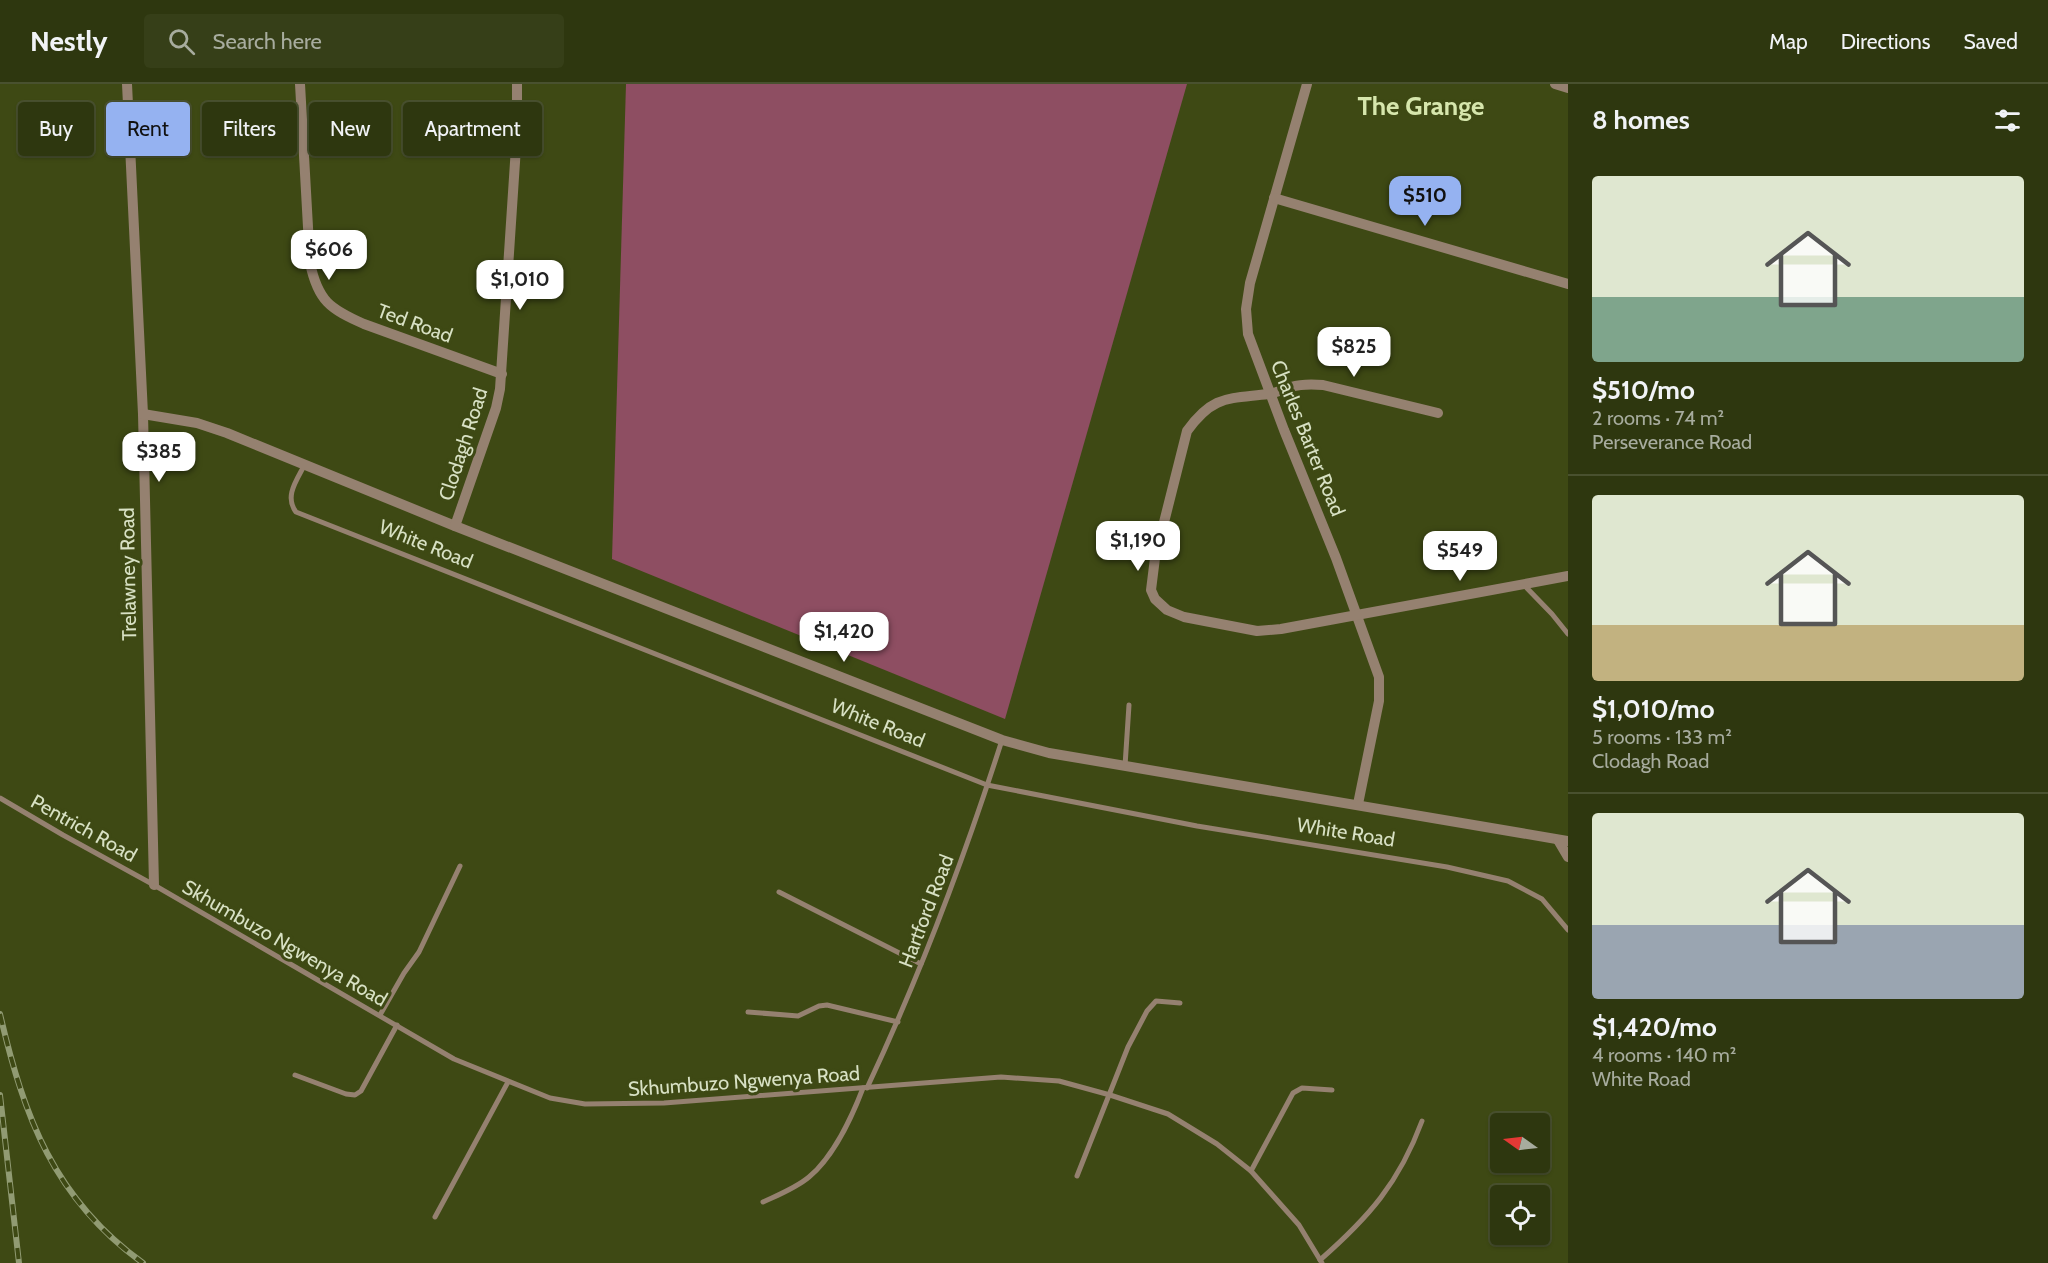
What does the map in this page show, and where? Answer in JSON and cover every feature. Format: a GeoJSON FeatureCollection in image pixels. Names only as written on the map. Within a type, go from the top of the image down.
{"type":"FeatureCollection","features":[{"type":"Feature","properties":{"kind":"street","name":"Trelawney Road"},"geometry":{"type":"LineString","coordinates":[[127,84],[144,414],[154,885]]}},
{"type":"Feature","properties":{"kind":"street","name":"Ted Road"},"geometry":{"type":"LineString","coordinates":[[300,84],[310,263],[314,285],[323,297],[342,314],[502,374]]}},
{"type":"Feature","properties":{"kind":"street","name":"Clodagh Road"},"geometry":{"type":"LineString","coordinates":[[455,526],[496,408],[502,374],[517,132],[517,84]]}},
{"type":"Feature","properties":{"kind":"street","name":"Charles Barter Road"},"geometry":{"type":"LineString","coordinates":[[1307,84],[1250,283],[1246,309],[1248,334],[1336,558],[1379,677],[1379,700],[1358,804]]}},
{"type":"Feature","properties":{"kind":"street"},"geometry":{"type":"LineString","coordinates":[[1555,84],[1568,88]]}},
{"type":"Feature","properties":{"kind":"street"},"geometry":{"type":"LineString","coordinates":[[1274,198],[1568,284]]}},
{"type":"Feature","properties":{"kind":"street"},"geometry":{"type":"LineString","coordinates":[[1438,413],[1323,385],[1292,386],[1270,394],[1248,395],[1222,401],[1200,413],[1187,431],[1155,558],[1151,590],[1155,599],[1167,610],[1184,617],[1257,631],[1357,616],[1568,576]]}},
{"type":"Feature","properties":{"kind":"street","name":"White Road"},"geometry":{"type":"LineString","coordinates":[[144,414],[197,423],[217,430],[455,526],[1002,740],[1049,753],[1563,840]]}},
{"type":"Feature","properties":{"kind":"street"},"geometry":{"type":"LineString","coordinates":[[1563,840],[1568,857]]}},
{"type":"Feature","properties":{"kind":"lane","name":"White Road"},"geometry":{"type":"LineString","coordinates":[[304,464],[291,495],[290,502],[296,512],[987,785],[1197,826],[1447,867],[1508,881],[1542,899],[1568,930]]}},
{"type":"Feature","properties":{"kind":"lane"},"geometry":{"type":"LineString","coordinates":[[1523,584],[1568,634]]}},
{"type":"Feature","properties":{"kind":"lane"},"geometry":{"type":"LineString","coordinates":[[1560,623],[1568,625]]}},
{"type":"Feature","properties":{"kind":"lane"},"geometry":{"type":"LineString","coordinates":[[1125,765],[1129,705]]}},
{"type":"Feature","properties":{"kind":"lane","name":"Hartford Road"},"geometry":{"type":"LineString","coordinates":[[763,1202],[808,1178],[821,1163],[852,1114],[898,1022],[964,854],[1002,740]]}},
{"type":"Feature","properties":{"kind":"lane","name":"Pentrich Road"},"geometry":{"type":"LineString","coordinates":[[0,798],[154,885]]}},
{"type":"Feature","properties":{"kind":"lane"},"geometry":{"type":"LineString","coordinates":[[380,1015],[419,952],[460,866]]}},
{"type":"Feature","properties":{"kind":"lane","name":"Skhumbuzo Ngwenya Road"},"geometry":{"type":"LineString","coordinates":[[154,885],[454,1059],[550,1098],[585,1104],[664,1103],[1001,1077],[1059,1081],[1110,1095],[1168,1114],[1217,1144],[1251,1171],[1299,1225],[1321,1262]]}},
{"type":"Feature","properties":{"kind":"lane"},"geometry":{"type":"LineString","coordinates":[[779,892],[921,964]]}},
{"type":"Feature","properties":{"kind":"lane"},"geometry":{"type":"LineString","coordinates":[[1077,1176],[1128,1047],[1147,1011],[1156,1001],[1180,1003]]}},
{"type":"Feature","properties":{"kind":"lane"},"geometry":{"type":"LineString","coordinates":[[748,1012],[798,1016],[826,1005],[898,1022]]}},
{"type":"Feature","properties":{"kind":"lane"},"geometry":{"type":"LineString","coordinates":[[295,1075],[346,1094],[355,1095],[361,1091],[397,1025]]}},
{"type":"Feature","properties":{"kind":"lane"},"geometry":{"type":"LineString","coordinates":[[435,1217],[508,1082]]}},
{"type":"Feature","properties":{"kind":"lane"},"geometry":{"type":"LineString","coordinates":[[1251,1171],[1293,1093],[1302,1088],[1332,1090]]}},
{"type":"Feature","properties":{"kind":"lane"},"geometry":{"type":"LineString","coordinates":[[1321,1262],[1357,1227],[1385,1194],[1403,1167],[1422,1121]]}},
{"type":"Feature","properties":{"kind":"shaded area"},"geometry":{"type":"Polygon","coordinates":[[[626,84],[1187,84],[1005,719],[612,559],[626,84]]]}},
{"type":"Feature","properties":{"kind":"railway"},"geometry":{"type":"LineString","coordinates":[[0,1014],[20,1087],[47,1153],[86,1212],[112,1238],[143,1263]]}},
{"type":"Feature","properties":{"kind":"railway"},"geometry":{"type":"LineString","coordinates":[[0,1095],[19,1263]]}},
{"type":"Feature","properties":{"kind":"district","name":"The Grange"},"geometry":{"type":"Point","coordinates":[1421,106]}}]}
